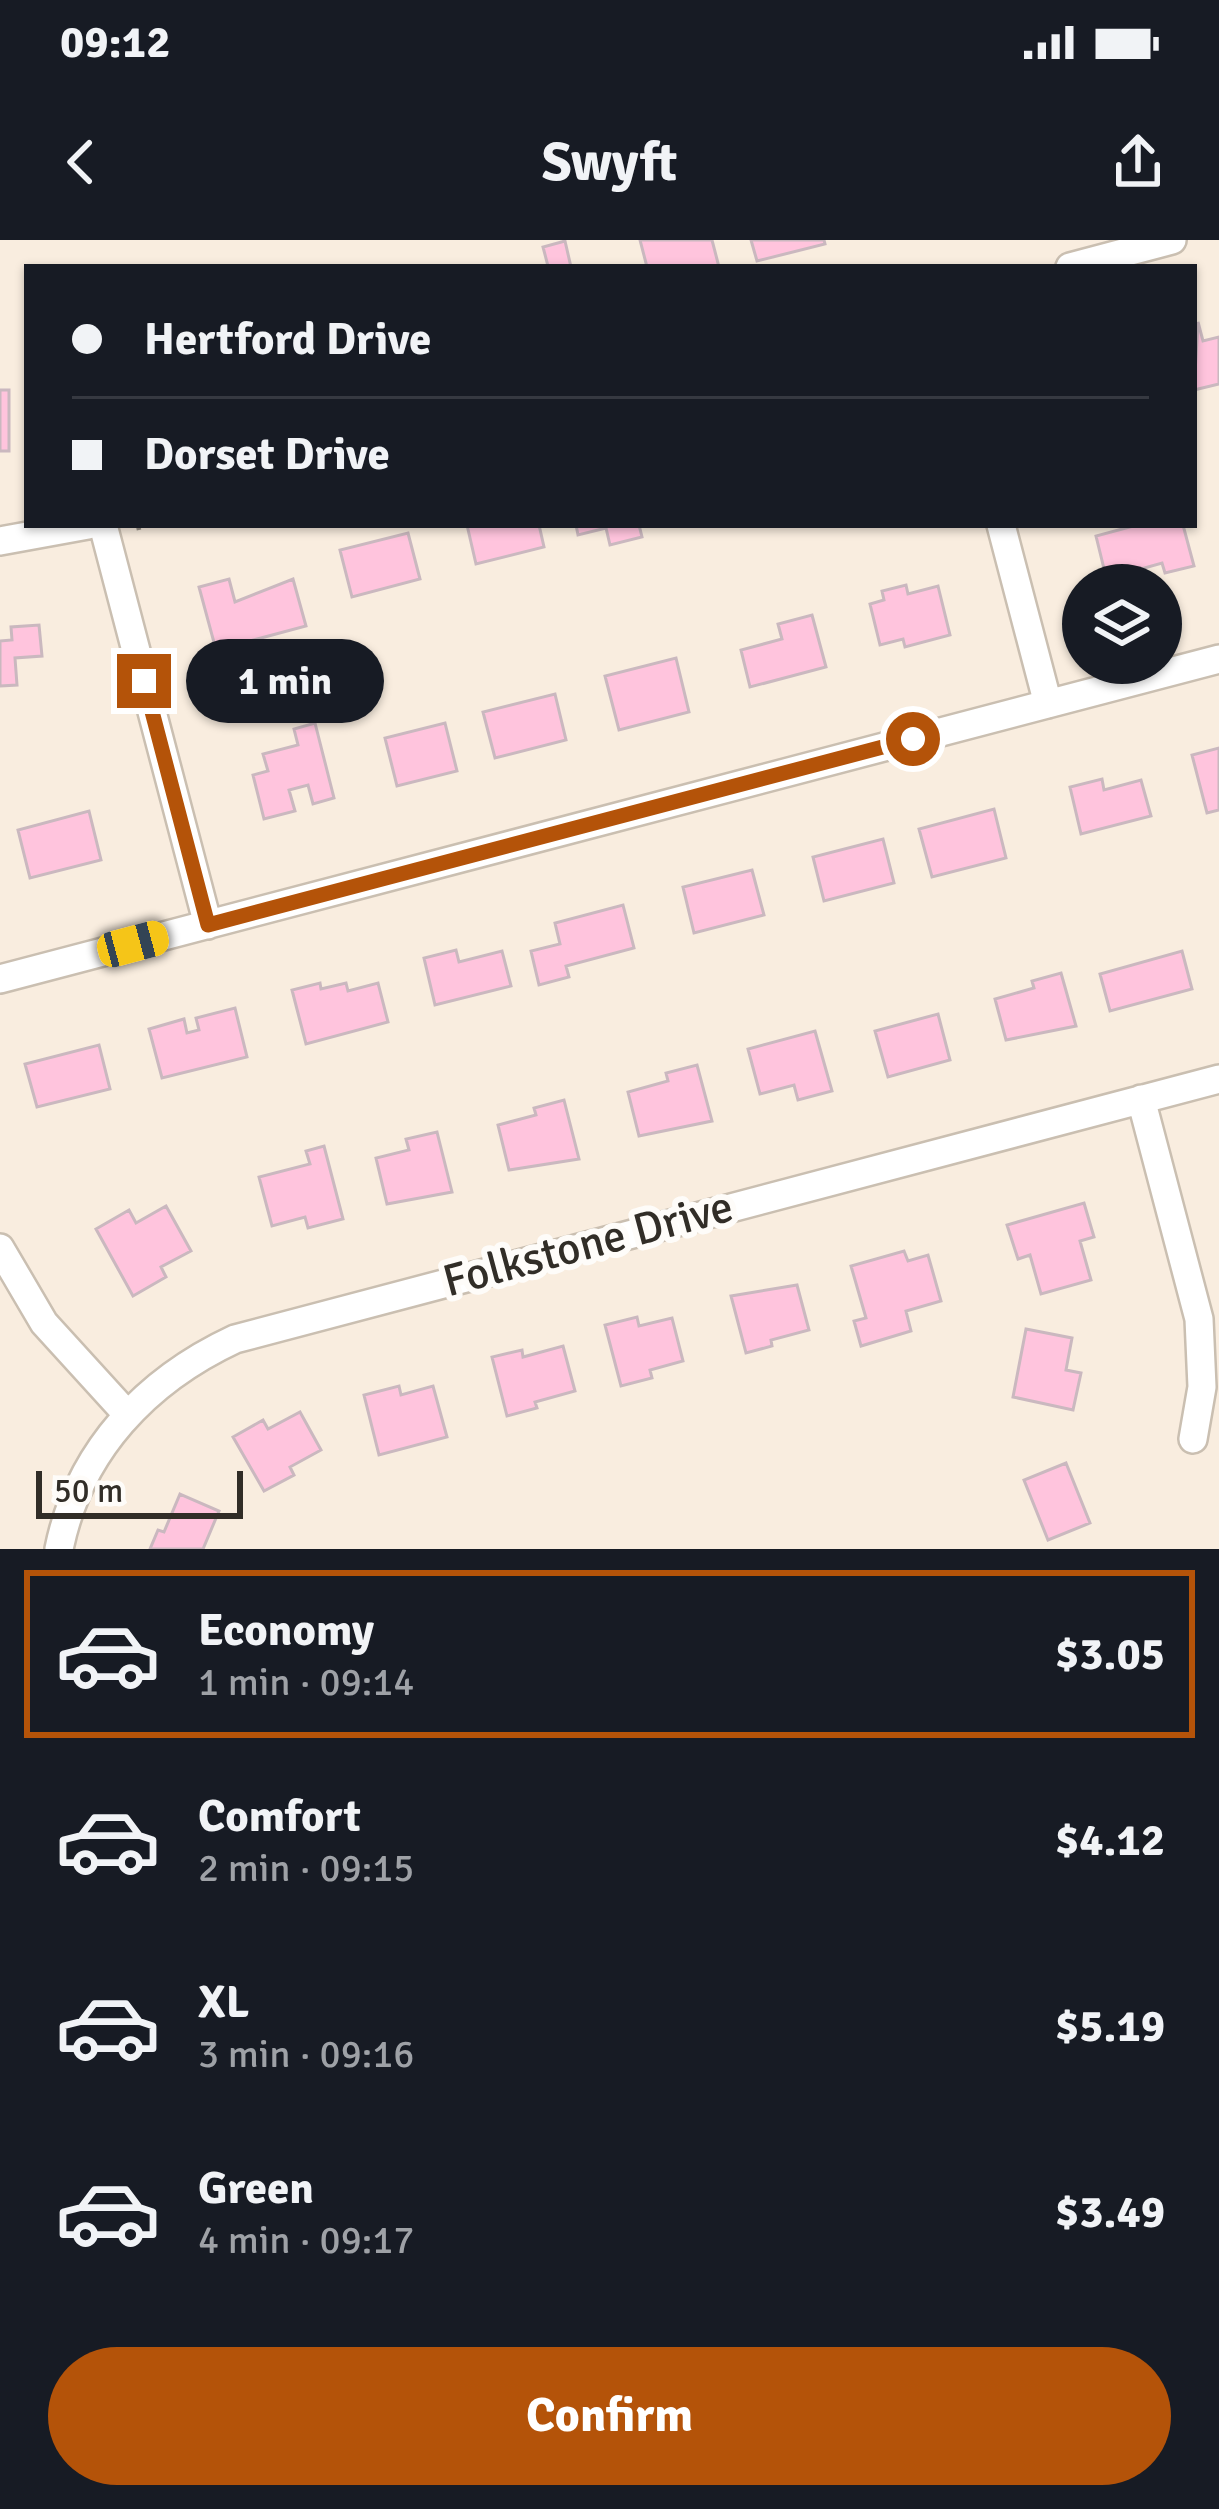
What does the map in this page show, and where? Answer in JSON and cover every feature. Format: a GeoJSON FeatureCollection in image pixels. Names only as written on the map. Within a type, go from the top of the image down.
{"type":"FeatureCollection","features":[{"type":"Feature","properties":{"kind":"street"},"geometry":{"type":"LineString","coordinates":[[1081,264],[1172,240]]}},
{"type":"Feature","properties":{"kind":"street"},"geometry":{"type":"LineString","coordinates":[[0,541],[72,528]]}},
{"type":"Feature","properties":{"kind":"street"},"geometry":{"type":"LineString","coordinates":[[104,528],[208,925]]}},
{"type":"Feature","properties":{"kind":"street"},"geometry":{"type":"LineString","coordinates":[[1002,528],[1048,704]]}},
{"type":"Feature","properties":{"kind":"street"},"geometry":{"type":"LineString","coordinates":[[0,979],[1219,659]]}},
{"type":"Feature","properties":{"kind":"street","name":"Folkstone Drive"},"geometry":{"type":"LineString","coordinates":[[59,1549],[84,1477],[126,1413],[200,1355],[272,1327],[1219,1078]]}},
{"type":"Feature","properties":{"kind":"street"},"geometry":{"type":"LineString","coordinates":[[1141,1099],[1199,1319],[1202,1387],[1193,1438]]}},
{"type":"Feature","properties":{"kind":"street"},"geometry":{"type":"LineString","coordinates":[[0,1248],[44,1323],[126,1413]]}},
{"type":"Feature","properties":{"kind":"building"},"geometry":{"type":"Polygon","coordinates":[[[640,240],[712,240],[718,264],[646,264],[640,240]]]}},
{"type":"Feature","properties":{"kind":"building"},"geometry":{"type":"Polygon","coordinates":[[[751,240],[824,240],[825,244],[757,261],[751,240]]]}},
{"type":"Feature","properties":{"kind":"building"},"geometry":{"type":"Polygon","coordinates":[[[565,241],[570,264],[547,264],[543,247],[565,241]]]}},
{"type":"Feature","properties":{"kind":"building"},"geometry":{"type":"Polygon","coordinates":[[[1198,322],[1203,341],[1219,337],[1219,384],[1197,389],[1198,322]]]}},
{"type":"Feature","properties":{"kind":"building"},"geometry":{"type":"Polygon","coordinates":[[[0,390],[9,390],[9,451],[0,451],[0,390]]]}},
{"type":"Feature","properties":{"kind":"building"},"geometry":{"type":"Polygon","coordinates":[[[468,528],[540,528],[544,547],[476,564],[468,528]]]}},
{"type":"Feature","properties":{"kind":"building"},"geometry":{"type":"Polygon","coordinates":[[[577,528],[606,528],[578,535],[577,528]]]}},
{"type":"Feature","properties":{"kind":"building"},"geometry":{"type":"Polygon","coordinates":[[[606,528],[640,528],[642,537],[610,545],[606,528]]]}},
{"type":"Feature","properties":{"kind":"building"},"geometry":{"type":"Polygon","coordinates":[[[1126,528],[1184,528],[1194,566],[1182,569],[1182,564],[1103,564],[1096,536],[1126,528]]]}},
{"type":"Feature","properties":{"kind":"building"},"geometry":{"type":"Polygon","coordinates":[[[408,533],[420,579],[352,597],[340,550],[408,533]]]}},
{"type":"Feature","properties":{"kind":"building"},"geometry":{"type":"Polygon","coordinates":[[[229,579],[235,602],[293,579],[306,626],[216,650],[199,587],[229,579]]]}},
{"type":"Feature","properties":{"kind":"building"},"geometry":{"type":"Polygon","coordinates":[[[906,585],[908,594],[938,586],[950,635],[905,647],[903,639],[880,645],[870,604],[884,600],[882,591],[906,585]]]}},
{"type":"Feature","properties":{"kind":"building"},"geometry":{"type":"Polygon","coordinates":[[[812,615],[826,667],[750,687],[741,650],[782,639],[778,624],[812,615]]]}},
{"type":"Feature","properties":{"kind":"building"},"geometry":{"type":"Polygon","coordinates":[[[39,625],[42,656],[15,658],[17,685],[0,686],[0,641],[12,640],[11,627],[39,625]]]}},
{"type":"Feature","properties":{"kind":"building"},"geometry":{"type":"Polygon","coordinates":[[[676,658],[689,712],[619,730],[605,676],[676,658]]]}},
{"type":"Feature","properties":{"kind":"building"},"geometry":{"type":"Polygon","coordinates":[[[555,694],[566,740],[495,758],[483,712],[555,694]]]}},
{"type":"Feature","properties":{"kind":"building"},"geometry":{"type":"Polygon","coordinates":[[[315,723],[334,798],[313,804],[308,785],[289,790],[295,811],[264,819],[253,775],[268,771],[263,754],[298,745],[294,729],[315,723]]]}},
{"type":"Feature","properties":{"kind":"building"},"geometry":{"type":"Polygon","coordinates":[[[445,723],[457,771],[397,786],[385,738],[445,723]]]}},
{"type":"Feature","properties":{"kind":"building"},"geometry":{"type":"Polygon","coordinates":[[[1219,748],[1219,810],[1207,813],[1192,755],[1219,748]]]}},
{"type":"Feature","properties":{"kind":"building"},"geometry":{"type":"Polygon","coordinates":[[[1102,779],[1104,790],[1141,780],[1151,816],[1081,834],[1070,787],[1102,779]]]}},
{"type":"Feature","properties":{"kind":"building"},"geometry":{"type":"Polygon","coordinates":[[[994,809],[1006,858],[932,877],[919,829],[994,809]]]}},
{"type":"Feature","properties":{"kind":"building"},"geometry":{"type":"Polygon","coordinates":[[[89,811],[101,860],[30,878],[18,830],[89,811]]]}},
{"type":"Feature","properties":{"kind":"building"},"geometry":{"type":"Polygon","coordinates":[[[883,839],[894,883],[824,901],[813,857],[883,839]]]}},
{"type":"Feature","properties":{"kind":"building"},"geometry":{"type":"Polygon","coordinates":[[[752,870],[764,915],[694,933],[683,887],[752,870]]]}},
{"type":"Feature","properties":{"kind":"building"},"geometry":{"type":"Polygon","coordinates":[[[623,905],[634,948],[566,966],[569,977],[539,985],[531,951],[560,944],[555,923],[623,905]]]}},
{"type":"Feature","properties":{"kind":"building"},"geometry":{"type":"Polygon","coordinates":[[[456,950],[459,962],[502,951],[511,986],[435,1005],[424,958],[456,950]]]}},
{"type":"Feature","properties":{"kind":"building"},"geometry":{"type":"Polygon","coordinates":[[[1182,951],[1192,989],[1110,1011],[1100,974],[1182,951]]]}},
{"type":"Feature","properties":{"kind":"building"},"geometry":{"type":"Polygon","coordinates":[[[1061,973],[1076,1026],[1006,1040],[995,999],[1034,988],[1032,981],[1061,973]]]}},
{"type":"Feature","properties":{"kind":"building"},"geometry":{"type":"Polygon","coordinates":[[[320,983],[321,989],[346,983],[348,991],[378,983],[388,1022],[306,1044],[292,990],[320,983]]]}},
{"type":"Feature","properties":{"kind":"building"},"geometry":{"type":"Polygon","coordinates":[[[235,1008],[247,1057],[162,1078],[149,1029],[184,1019],[187,1033],[199,1030],[196,1018],[235,1008]]]}},
{"type":"Feature","properties":{"kind":"building"},"geometry":{"type":"Polygon","coordinates":[[[938,1014],[950,1060],[888,1077],[875,1031],[938,1014]]]}},
{"type":"Feature","properties":{"kind":"building"},"geometry":{"type":"Polygon","coordinates":[[[815,1031],[832,1091],[798,1100],[794,1085],[760,1094],[748,1049],[815,1031]]]}},
{"type":"Feature","properties":{"kind":"building"},"geometry":{"type":"Polygon","coordinates":[[[99,1045],[110,1089],[37,1107],[25,1064],[99,1045]]]}},
{"type":"Feature","properties":{"kind":"building"},"geometry":{"type":"Polygon","coordinates":[[[697,1065],[712,1121],[639,1136],[628,1092],[668,1081],[666,1073],[697,1065]]]}},
{"type":"Feature","properties":{"kind":"building"},"geometry":{"type":"Polygon","coordinates":[[[564,1100],[579,1159],[509,1170],[498,1125],[536,1115],[534,1108],[564,1100]]]}},
{"type":"Feature","properties":{"kind":"building"},"geometry":{"type":"Polygon","coordinates":[[[437,1132],[452,1192],[387,1204],[376,1158],[409,1150],[406,1139],[437,1132]]]}},
{"type":"Feature","properties":{"kind":"building"},"geometry":{"type":"Polygon","coordinates":[[[324,1146],[343,1219],[308,1228],[305,1217],[272,1226],[259,1177],[310,1164],[306,1151],[324,1146]]]}},
{"type":"Feature","properties":{"kind":"building"},"geometry":{"type":"Polygon","coordinates":[[[1084,1203],[1094,1237],[1080,1241],[1091,1280],[1041,1294],[1030,1255],[1018,1259],[1007,1225],[1084,1203]]]}},
{"type":"Feature","properties":{"kind":"building"},"geometry":{"type":"Polygon","coordinates":[[[166,1206],[191,1251],[161,1267],[166,1277],[133,1296],[96,1229],[129,1210],[136,1223],[166,1206]]]}},
{"type":"Feature","properties":{"kind":"building"},"geometry":{"type":"Polygon","coordinates":[[[904,1251],[908,1261],[928,1255],[941,1301],[906,1311],[911,1331],[861,1346],[854,1321],[866,1318],[851,1266],[904,1251]]]}},
{"type":"Feature","properties":{"kind":"building"},"geometry":{"type":"Polygon","coordinates":[[[797,1285],[809,1330],[771,1340],[772,1346],[746,1353],[731,1296],[797,1285]]]}},
{"type":"Feature","properties":{"kind":"building"},"geometry":{"type":"Polygon","coordinates":[[[637,1317],[639,1326],[672,1318],[683,1361],[650,1370],[652,1378],[621,1386],[605,1325],[637,1317]]]}},
{"type":"Feature","properties":{"kind":"building"},"geometry":{"type":"Polygon","coordinates":[[[1026,1329],[1072,1338],[1066,1370],[1081,1373],[1073,1410],[1013,1397],[1026,1329]]]}},
{"type":"Feature","properties":{"kind":"building"},"geometry":{"type":"Polygon","coordinates":[[[563,1346],[575,1391],[507,1416],[492,1357],[522,1350],[523,1357],[563,1346]]]}},
{"type":"Feature","properties":{"kind":"building"},"geometry":{"type":"Polygon","coordinates":[[[399,1386],[401,1395],[433,1386],[447,1437],[379,1455],[364,1395],[399,1386]]]}},
{"type":"Feature","properties":{"kind":"building"},"geometry":{"type":"Polygon","coordinates":[[[300,1412],[321,1450],[290,1467],[294,1475],[264,1491],[233,1437],[263,1420],[268,1429],[300,1412]]]}},
{"type":"Feature","properties":{"kind":"building"},"geometry":{"type":"Polygon","coordinates":[[[1066,1463],[1090,1523],[1048,1540],[1024,1480],[1066,1463]]]}},
{"type":"Feature","properties":{"kind":"building"},"geometry":{"type":"Polygon","coordinates":[[[180,1494],[219,1511],[203,1549],[150,1549],[158,1530],[164,1532],[180,1494]]]}},
{"type":"Feature","properties":{"kind":"route"},"geometry":{"type":"LineString","coordinates":[[144,681],[208,925],[913,739]]}}]}
